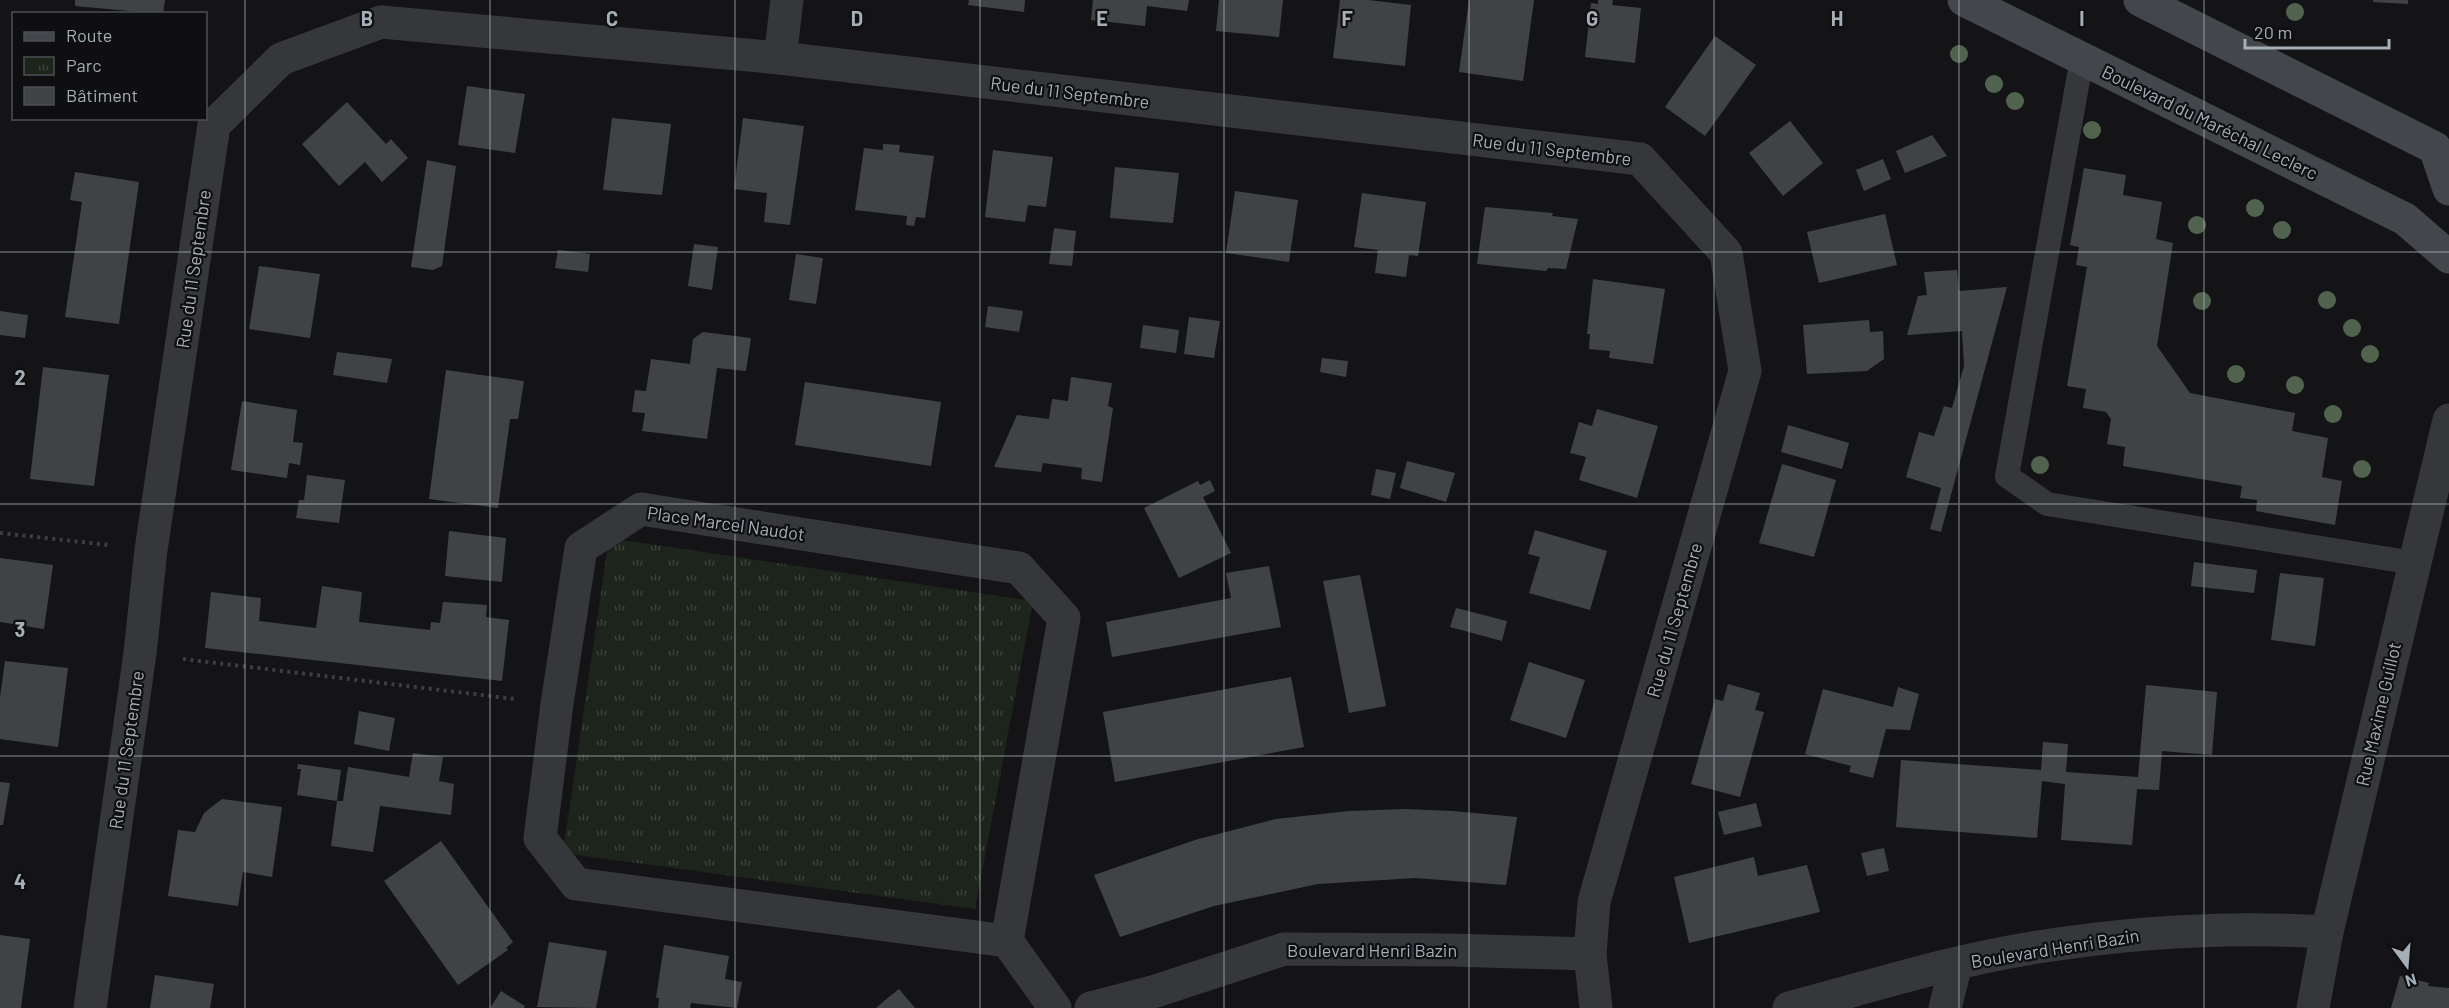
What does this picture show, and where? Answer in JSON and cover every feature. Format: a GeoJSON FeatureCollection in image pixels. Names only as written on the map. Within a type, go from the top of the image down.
{"type":"FeatureCollection","features":[{"type":"Feature","properties":{"kind":"main road","name":"Boulevard du Maréchal Leclerc"},"geometry":{"type":"LineString","coordinates":[[1964,0],[2404,219],[2449,256]]}},
{"type":"Feature","properties":{"kind":"main road"},"geometry":{"type":"LineString","coordinates":[[2140,0],[2435,148],[2449,189]]}},
{"type":"Feature","properties":{"kind":"street"},"geometry":{"type":"LineString","coordinates":[[780,58],[787,0]]}},
{"type":"Feature","properties":{"kind":"street","name":"Rue du 11 Septembre"},"geometry":{"type":"LineString","coordinates":[[90,1008],[140,654],[151,550],[214,125],[280,60],[381,22],[780,58],[1640,159],[1726,254],[1745,371],[1594,902],[1590,954],[1596,1008]]}},
{"type":"Feature","properties":{"kind":"street","name":"Rue Maxime Guillot"},"geometry":{"type":"LineString","coordinates":[[2313,1008],[2327,932],[2449,420]]}},
{"type":"Feature","properties":{"kind":"street","name":"Place Marcel Naudot"},"geometry":{"type":"LineString","coordinates":[[641,509],[1019,568],[1064,618],[1007,941],[576,884],[540,838],[557,704],[581,548],[641,509]]}},
{"type":"Feature","properties":{"kind":"street","name":"Boulevard Henri Bazin"},"geometry":{"type":"LineString","coordinates":[[1789,1008],[1956,964],[2031,948],[2162,932],[2276,929],[2327,932]]}},
{"type":"Feature","properties":{"kind":"street"},"geometry":{"type":"LineString","coordinates":[[1007,941],[1055,1008]]}},
{"type":"Feature","properties":{"kind":"street","name":"Boulevard Henri Bazin"},"geometry":{"type":"LineString","coordinates":[[1091,1008],[1156,991],[1284,949],[1590,954]]}},
{"type":"Feature","properties":{"kind":"street"},"geometry":{"type":"LineString","coordinates":[[1945,1008],[1956,964]]}},
{"type":"Feature","properties":{"kind":"lane"},"geometry":{"type":"LineString","coordinates":[[2082,58],[2007,476],[2047,504],[2414,562]]}},
{"type":"Feature","properties":{"kind":"path"},"geometry":{"type":"LineString","coordinates":[[0,533],[151,550]]}},
{"type":"Feature","properties":{"kind":"path"},"geometry":{"type":"LineString","coordinates":[[140,654],[557,704]]}},
{"type":"Feature","properties":{"kind":"green space"},"geometry":{"type":"Polygon","coordinates":[[[609,538],[1033,601],[975,909],[563,853],[609,538]]]}},
{"type":"Feature","properties":{"kind":"building"},"geometry":{"type":"Polygon","coordinates":[[[75,0],[165,0],[163,12],[75,6],[75,0]]]}},
{"type":"Feature","properties":{"kind":"building"},"geometry":{"type":"Polygon","coordinates":[[[969,0],[1025,0],[1024,12],[968,5],[969,0]]]}},
{"type":"Feature","properties":{"kind":"building"},"geometry":{"type":"Polygon","coordinates":[[[1093,0],[1189,0],[1187,11],[1147,6],[1145,26],[1091,20],[1093,0]]]}},
{"type":"Feature","properties":{"kind":"building"},"geometry":{"type":"Polygon","coordinates":[[[1219,0],[1283,0],[1279,37],[1216,31],[1219,0]]]}},
{"type":"Feature","properties":{"kind":"building"},"geometry":{"type":"Polygon","coordinates":[[[1340,0],[1368,0],[1411,5],[1405,66],[1333,58],[1340,0]]]}},
{"type":"Feature","properties":{"kind":"building"},"geometry":{"type":"Polygon","coordinates":[[[1469,0],[1534,0],[1523,81],[1459,72],[1469,0]]]}},
{"type":"Feature","properties":{"kind":"building"},"geometry":{"type":"Polygon","coordinates":[[[1598,0],[1613,0],[1612,5],[1641,8],[1635,63],[1585,57],[1591,3],[1598,4],[1598,0]]]}},
{"type":"Feature","properties":{"kind":"building"},"geometry":{"type":"Polygon","coordinates":[[[2373,0],[2408,0],[2408,4],[2373,2],[2373,0]]]}},
{"type":"Feature","properties":{"kind":"building"},"geometry":{"type":"Polygon","coordinates":[[[1715,36],[1756,65],[1705,136],[1665,107],[1715,36]]]}},
{"type":"Feature","properties":{"kind":"building"},"geometry":{"type":"Polygon","coordinates":[[[467,86],[525,94],[515,153],[458,145],[467,86]]]}},
{"type":"Feature","properties":{"kind":"building"},"geometry":{"type":"Polygon","coordinates":[[[347,102],[386,144],[391,139],[408,158],[382,182],[365,162],[339,186],[302,144],[347,102]]]}},
{"type":"Feature","properties":{"kind":"building"},"geometry":{"type":"Polygon","coordinates":[[[612,118],[671,124],[662,195],[603,190],[612,118]]]}},
{"type":"Feature","properties":{"kind":"building"},"geometry":{"type":"Polygon","coordinates":[[[743,118],[804,126],[790,225],[764,222],[767,193],[734,189],[743,118]]]}},
{"type":"Feature","properties":{"kind":"building"},"geometry":{"type":"Polygon","coordinates":[[[1790,121],[1823,163],[1783,196],[1749,153],[1790,121]]]}},
{"type":"Feature","properties":{"kind":"building"},"geometry":{"type":"Polygon","coordinates":[[[1932,135],[1947,156],[1905,173],[1896,151],[1932,135]]]}},
{"type":"Feature","properties":{"kind":"building"},"geometry":{"type":"Polygon","coordinates":[[[883,144],[900,145],[899,152],[934,156],[925,218],[916,217],[914,226],[906,225],[907,216],[855,210],[864,148],[883,150],[883,144]]]}},
{"type":"Feature","properties":{"kind":"building"},"geometry":{"type":"Polygon","coordinates":[[[993,150],[1053,157],[1046,207],[1028,205],[1025,222],[985,217],[993,150]]]}},
{"type":"Feature","properties":{"kind":"building"},"geometry":{"type":"Polygon","coordinates":[[[1883,159],[1891,179],[1864,191],[1856,170],[1883,159]]]}},
{"type":"Feature","properties":{"kind":"building"},"geometry":{"type":"Polygon","coordinates":[[[427,160],[456,166],[442,266],[433,270],[411,267],[427,160]]]}},
{"type":"Feature","properties":{"kind":"building"},"geometry":{"type":"Polygon","coordinates":[[[1115,167],[1179,173],[1173,223],[1110,218],[1115,167]]]}},
{"type":"Feature","properties":{"kind":"building"},"geometry":{"type":"Polygon","coordinates":[[[2084,168],[2126,175],[2123,195],[2162,202],[2156,239],[2173,243],[2157,346],[2190,393],[2295,413],[2292,431],[2328,438],[2322,477],[2342,481],[2335,525],[2256,511],[2257,500],[2240,498],[2242,486],[2123,466],[2125,447],[2107,444],[2111,419],[2106,412],[2083,408],[2086,389],[2067,386],[2087,267],[2076,265],[2079,247],[2070,245],[2084,168]]]}},
{"type":"Feature","properties":{"kind":"building"},"geometry":{"type":"Polygon","coordinates":[[[75,172],[139,182],[119,324],[65,317],[82,202],[70,200],[75,172]]]}},
{"type":"Feature","properties":{"kind":"building"},"geometry":{"type":"Polygon","coordinates":[[[1235,191],[1298,200],[1289,262],[1226,253],[1235,191]]]}},
{"type":"Feature","properties":{"kind":"building"},"geometry":{"type":"Polygon","coordinates":[[[1362,193],[1426,202],[1418,256],[1409,255],[1406,277],[1375,273],[1378,250],[1354,247],[1362,193]]]}},
{"type":"Feature","properties":{"kind":"building"},"geometry":{"type":"Polygon","coordinates":[[[1485,207],[1553,213],[1552,216],[1578,219],[1566,269],[1548,268],[1546,271],[1477,264],[1485,207]]]}},
{"type":"Feature","properties":{"kind":"building"},"geometry":{"type":"Polygon","coordinates":[[[1885,214],[1897,265],[1819,283],[1807,232],[1885,214]]]}},
{"type":"Feature","properties":{"kind":"building"},"geometry":{"type":"Polygon","coordinates":[[[1054,228],[1076,231],[1072,266],[1049,264],[1054,228]]]}},
{"type":"Feature","properties":{"kind":"building"},"geometry":{"type":"Polygon","coordinates":[[[694,244],[718,247],[712,290],[688,286],[694,244]]]}},
{"type":"Feature","properties":{"kind":"building"},"geometry":{"type":"Polygon","coordinates":[[[558,250],[590,254],[588,272],[555,268],[558,250]]]}},
{"type":"Feature","properties":{"kind":"building"},"geometry":{"type":"Polygon","coordinates":[[[796,254],[823,258],[816,304],[789,300],[796,254]]]}},
{"type":"Feature","properties":{"kind":"building"},"geometry":{"type":"Polygon","coordinates":[[[259,266],[320,274],[310,338],[249,329],[259,266]]]}},
{"type":"Feature","properties":{"kind":"building"},"geometry":{"type":"Polygon","coordinates":[[[1957,270],[1959,291],[2007,287],[1941,532],[1930,529],[1941,488],[1906,477],[1919,432],[1934,436],[1944,406],[1952,408],[1964,366],[1962,331],[1907,335],[1918,296],[1927,295],[1924,272],[1957,270]]]}},
{"type":"Feature","properties":{"kind":"building"},"geometry":{"type":"Polygon","coordinates":[[[1593,279],[1665,289],[1653,364],[1609,358],[1610,351],[1589,349],[1590,334],[1587,334],[1593,279]]]}},
{"type":"Feature","properties":{"kind":"building"},"geometry":{"type":"Polygon","coordinates":[[[988,306],[1023,311],[1019,332],[985,327],[988,306]]]}},
{"type":"Feature","properties":{"kind":"building"},"geometry":{"type":"Polygon","coordinates":[[[0,311],[28,315],[25,338],[0,335],[0,311]]]}},
{"type":"Feature","properties":{"kind":"building"},"geometry":{"type":"Polygon","coordinates":[[[1189,317],[1220,321],[1214,358],[1184,354],[1189,317]]]}},
{"type":"Feature","properties":{"kind":"building"},"geometry":{"type":"Polygon","coordinates":[[[1869,320],[1870,332],[1883,331],[1884,359],[1867,371],[1807,374],[1803,325],[1869,320]]]}},
{"type":"Feature","properties":{"kind":"building"},"geometry":{"type":"Polygon","coordinates":[[[1143,325],[1179,330],[1176,353],[1140,348],[1143,325]]]}},
{"type":"Feature","properties":{"kind":"building"},"geometry":{"type":"Polygon","coordinates":[[[703,332],[751,338],[746,371],[717,368],[707,439],[642,431],[645,413],[632,412],[635,390],[646,391],[651,359],[690,364],[693,339],[703,332]]]}},
{"type":"Feature","properties":{"kind":"building"},"geometry":{"type":"Polygon","coordinates":[[[337,352],[392,359],[387,383],[333,375],[337,352]]]}},
{"type":"Feature","properties":{"kind":"building"},"geometry":{"type":"Polygon","coordinates":[[[1322,358],[1348,361],[1346,377],[1320,372],[1322,358]]]}},
{"type":"Feature","properties":{"kind":"building"},"geometry":{"type":"Polygon","coordinates":[[[43,367],[109,375],[94,486],[30,479],[43,367]]]}},
{"type":"Feature","properties":{"kind":"building"},"geometry":{"type":"Polygon","coordinates":[[[446,370],[524,381],[518,419],[510,419],[498,508],[429,499],[446,370]]]}},
{"type":"Feature","properties":{"kind":"building"},"geometry":{"type":"Polygon","coordinates":[[[1071,377],[1112,383],[1108,406],[1113,408],[1102,482],[1081,479],[1082,468],[1043,463],[1041,472],[994,467],[1017,415],[1049,419],[1052,399],[1068,401],[1071,377]]]}},
{"type":"Feature","properties":{"kind":"building"},"geometry":{"type":"Polygon","coordinates":[[[805,382],[941,402],[931,466],[795,445],[805,382]]]}},
{"type":"Feature","properties":{"kind":"building"},"geometry":{"type":"Polygon","coordinates":[[[242,401],[297,410],[293,442],[303,443],[300,465],[289,463],[287,478],[231,470],[242,401]]]}},
{"type":"Feature","properties":{"kind":"building"},"geometry":{"type":"Polygon","coordinates":[[[1597,409],[1658,426],[1637,498],[1579,480],[1586,457],[1570,453],[1579,422],[1592,426],[1597,409]]]}},
{"type":"Feature","properties":{"kind":"building"},"geometry":{"type":"Polygon","coordinates":[[[1788,425],[1849,443],[1842,469],[1781,452],[1788,425]]]}},
{"type":"Feature","properties":{"kind":"building"},"geometry":{"type":"Polygon","coordinates":[[[1407,461],[1455,473],[1446,502],[1400,488],[1407,461]]]}},
{"type":"Feature","properties":{"kind":"building"},"geometry":{"type":"Polygon","coordinates":[[[1782,464],[1836,480],[1814,557],[1759,543],[1782,464]]]}},
{"type":"Feature","properties":{"kind":"building"},"geometry":{"type":"Polygon","coordinates":[[[1376,469],[1396,473],[1390,499],[1371,495],[1376,469]]]}},
{"type":"Feature","properties":{"kind":"building"},"geometry":{"type":"Polygon","coordinates":[[[307,475],[345,480],[339,523],[296,518],[299,500],[304,500],[307,475]]]}},
{"type":"Feature","properties":{"kind":"building"},"geometry":{"type":"Polygon","coordinates":[[[1210,480],[1215,491],[1203,497],[1231,553],[1179,578],[1144,508],[1198,481],[1200,485],[1210,480]]]}},
{"type":"Feature","properties":{"kind":"building"},"geometry":{"type":"Polygon","coordinates":[[[1535,530],[1607,551],[1590,610],[1529,593],[1540,557],[1528,554],[1535,530]]]}},
{"type":"Feature","properties":{"kind":"building"},"geometry":{"type":"Polygon","coordinates":[[[449,531],[506,538],[502,582],[445,576],[449,531]]]}},
{"type":"Feature","properties":{"kind":"building"},"geometry":{"type":"Polygon","coordinates":[[[0,558],[53,565],[44,629],[0,622],[0,558]]]}},
{"type":"Feature","properties":{"kind":"building"},"geometry":{"type":"Polygon","coordinates":[[[2194,562],[2257,570],[2254,593],[2191,586],[2194,562]]]}},
{"type":"Feature","properties":{"kind":"building"},"geometry":{"type":"Polygon","coordinates":[[[1269,566],[1281,627],[1112,657],[1106,622],[1231,598],[1226,573],[1269,566]]]}},
{"type":"Feature","properties":{"kind":"building"},"geometry":{"type":"Polygon","coordinates":[[[2280,573],[2324,578],[2315,646],[2271,640],[2280,573]]]}},
{"type":"Feature","properties":{"kind":"building"},"geometry":{"type":"Polygon","coordinates":[[[1360,575],[1386,706],[1349,713],[1323,581],[1360,575]]]}},
{"type":"Feature","properties":{"kind":"building"},"geometry":{"type":"Polygon","coordinates":[[[322,586],[362,592],[359,622],[430,630],[431,622],[440,623],[443,602],[487,605],[486,617],[509,620],[502,681],[205,648],[211,592],[261,598],[259,621],[316,628],[322,586]]]}},
{"type":"Feature","properties":{"kind":"building"},"geometry":{"type":"Polygon","coordinates":[[[1456,608],[1507,621],[1502,641],[1450,627],[1456,608]]]}},
{"type":"Feature","properties":{"kind":"building"},"geometry":{"type":"Polygon","coordinates":[[[5,661],[68,668],[58,747],[0,739],[0,697],[5,661]]]}},
{"type":"Feature","properties":{"kind":"building"},"geometry":{"type":"Polygon","coordinates":[[[1529,662],[1585,680],[1566,738],[1510,720],[1529,662]]]}},
{"type":"Feature","properties":{"kind":"building"},"geometry":{"type":"Polygon","coordinates":[[[1291,677],[1304,747],[1115,782],[1103,712],[1291,677]]]}},
{"type":"Feature","properties":{"kind":"building"},"geometry":{"type":"Polygon","coordinates":[[[1728,684],[1760,693],[1755,710],[1764,712],[1740,797],[1691,784],[1715,699],[1723,701],[1728,684]]]}},
{"type":"Feature","properties":{"kind":"building"},"geometry":{"type":"Polygon","coordinates":[[[2146,685],[2217,692],[2212,755],[2162,751],[2159,790],[2137,789],[2132,845],[2061,840],[2065,784],[2042,781],[2037,838],[1896,827],[1901,760],[2041,770],[2043,742],[2068,744],[2066,772],[2138,777],[2146,685]]]}},
{"type":"Feature","properties":{"kind":"building"},"geometry":{"type":"Polygon","coordinates":[[[1898,687],[1919,694],[1910,730],[1886,729],[1873,778],[1849,772],[1851,766],[1805,754],[1823,689],[1893,707],[1898,687]]]}},
{"type":"Feature","properties":{"kind":"building"},"geometry":{"type":"Polygon","coordinates":[[[359,711],[395,718],[389,751],[354,744],[359,711]]]}},
{"type":"Feature","properties":{"kind":"building"},"geometry":{"type":"Polygon","coordinates":[[[413,753],[443,757],[439,781],[454,784],[451,815],[380,806],[373,852],[331,846],[337,801],[343,801],[348,767],[409,777],[413,753]]]}},
{"type":"Feature","properties":{"kind":"building"},"geometry":{"type":"Polygon","coordinates":[[[298,764],[341,770],[337,801],[297,795],[301,769],[297,769],[298,764]]]}},
{"type":"Feature","properties":{"kind":"building"},"geometry":{"type":"Polygon","coordinates":[[[0,782],[10,783],[3,825],[0,825],[0,782]]]}},
{"type":"Feature","properties":{"kind":"building"},"geometry":{"type":"Polygon","coordinates":[[[222,799],[282,807],[272,877],[243,872],[238,906],[168,896],[178,830],[195,832],[204,813],[222,799]]]}},
{"type":"Feature","properties":{"kind":"building"},"geometry":{"type":"Polygon","coordinates":[[[1756,803],[1762,826],[1724,835],[1718,812],[1756,803]]]}},
{"type":"Feature","properties":{"kind":"building"},"geometry":{"type":"Polygon","coordinates":[[[1405,809],[1517,817],[1506,885],[1416,878],[1318,884],[1214,906],[1120,937],[1094,875],[1195,840],[1276,819],[1349,811],[1405,809]]]}},
{"type":"Feature","properties":{"kind":"building"},"geometry":{"type":"Polygon","coordinates":[[[441,841],[513,942],[506,948],[508,950],[458,985],[384,881],[441,841]]]}},
{"type":"Feature","properties":{"kind":"building"},"geometry":{"type":"Polygon","coordinates":[[[1884,848],[1889,871],[1867,876],[1861,853],[1884,848]]]}},
{"type":"Feature","properties":{"kind":"building"},"geometry":{"type":"Polygon","coordinates":[[[1754,857],[1758,876],[1807,865],[1820,912],[1689,943],[1674,877],[1754,857]]]}},
{"type":"Feature","properties":{"kind":"building"},"geometry":{"type":"Polygon","coordinates":[[[0,935],[30,939],[21,1008],[0,1008],[0,935]]]}},
{"type":"Feature","properties":{"kind":"building"},"geometry":{"type":"Polygon","coordinates":[[[549,942],[607,951],[596,1008],[537,1007],[549,942]]]}},
{"type":"Feature","properties":{"kind":"building"},"geometry":{"type":"Polygon","coordinates":[[[664,945],[729,956],[725,979],[742,982],[737,1008],[691,1003],[690,1008],[658,1008],[659,998],[656,998],[664,945]]]}},
{"type":"Feature","properties":{"kind":"building"},"geometry":{"type":"Polygon","coordinates":[[[155,975],[214,984],[210,1008],[150,1008],[155,975]]]}},
{"type":"Feature","properties":{"kind":"building"},"geometry":{"type":"Polygon","coordinates":[[[2400,976],[2429,983],[2428,986],[2449,988],[2449,1008],[2391,1008],[2400,976]]]}},
{"type":"Feature","properties":{"kind":"building"},"geometry":{"type":"Polygon","coordinates":[[[899,989],[915,1008],[876,1008],[884,1001],[899,989]]]}},
{"type":"Feature","properties":{"kind":"building"},"geometry":{"type":"Polygon","coordinates":[[[501,991],[525,1006],[524,1008],[490,1008],[501,991]]]}}]}
